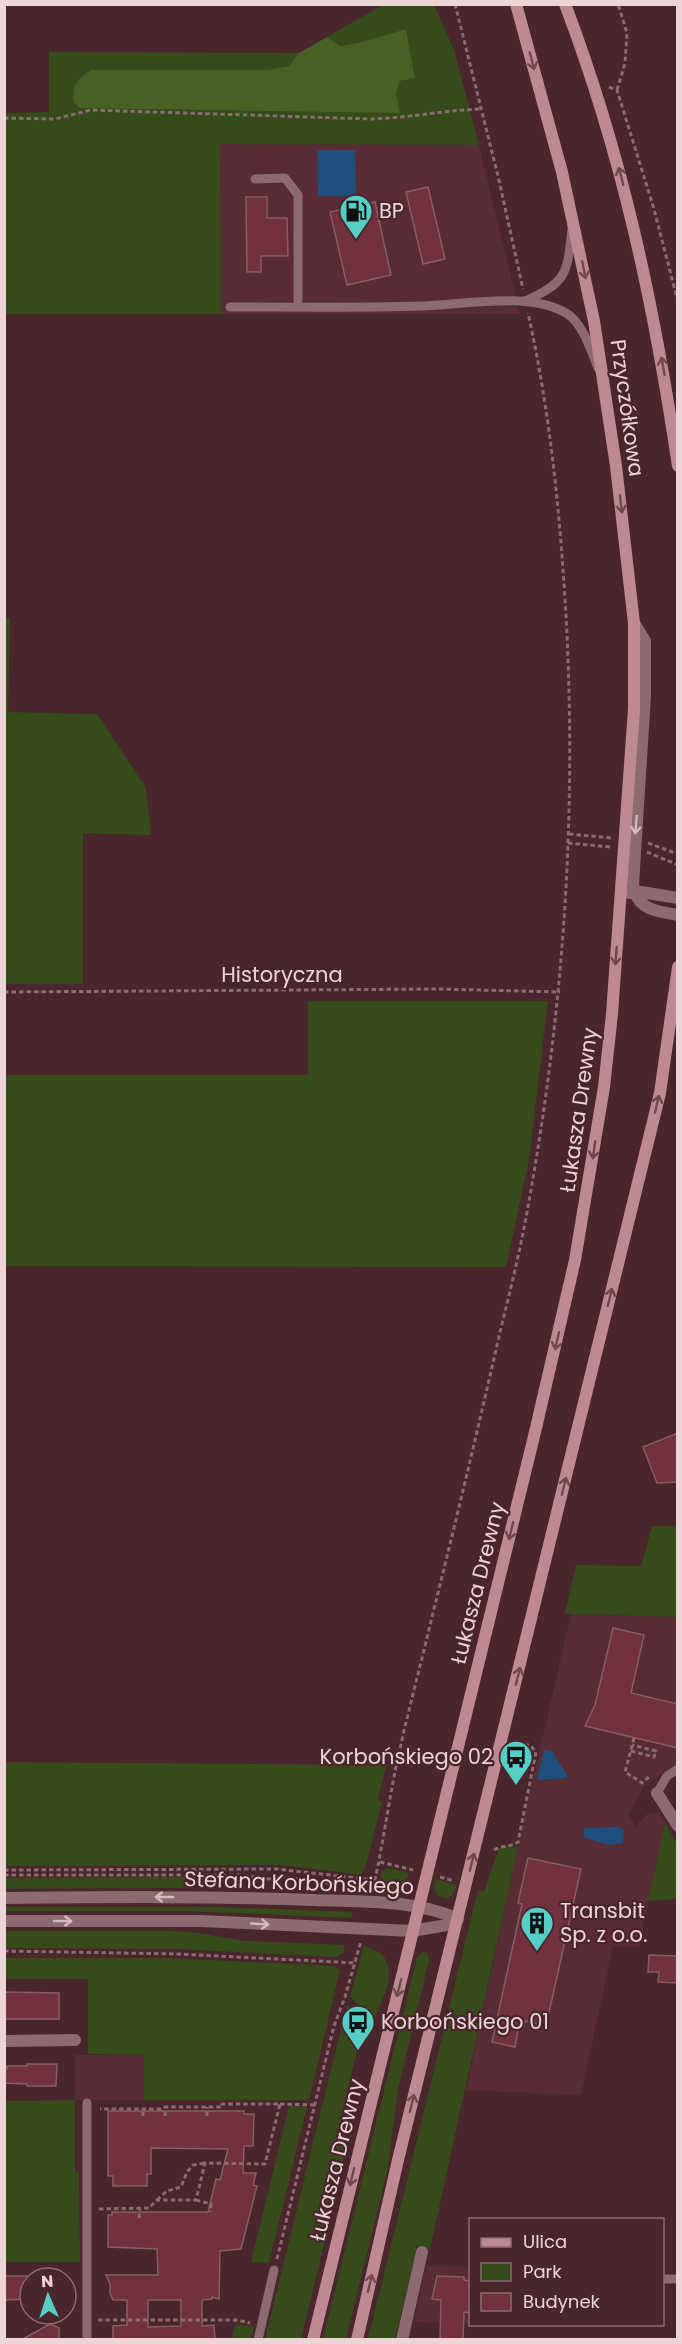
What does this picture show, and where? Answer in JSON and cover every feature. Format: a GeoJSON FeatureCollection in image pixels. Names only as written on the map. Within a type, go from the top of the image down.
{"type":"FeatureCollection","features":[{"type":"Feature","properties":{"kind":"main road","name":"Przyczółkowa"},"geometry":{"type":"LineString","coordinates":[[516,4],[573,218],[604,379],[616,466],[634,624],[634,709],[624,825]]}},
{"type":"Feature","properties":{"kind":"main road","name":"Przyczółkowa"},"geometry":{"type":"LineString","coordinates":[[565,4],[593,83],[628,204],[652,307],[678,466]]}},
{"type":"Feature","properties":{"kind":"main road","name":"Łukasza Drewny"},"geometry":{"type":"LineString","coordinates":[[313,2340],[539,1417],[575,1260],[604,1088],[612,1014],[624,825]]}},
{"type":"Feature","properties":{"kind":"main road"},"geometry":{"type":"LineString","coordinates":[[357,2340],[398,2160],[660,1093],[676,998],[678,968]]}},
{"type":"Feature","properties":{"kind":"street"},"geometry":{"type":"LineString","coordinates":[[634,624],[645,641],[645,696],[633,865],[634,892],[636,899],[644,906],[678,915]]}},
{"type":"Feature","properties":{"kind":"street"},"geometry":{"type":"LineString","coordinates":[[620,898],[634,892],[678,898]]}},
{"type":"Feature","properties":{"kind":"street"},"geometry":{"type":"LineString","coordinates":[[657,1793],[678,1826]]}},
{"type":"Feature","properties":{"kind":"street","name":"Stefana Korbońskiego"},"geometry":{"type":"LineString","coordinates":[[4,1898],[232,1897],[418,1906],[458,1919]]}},
{"type":"Feature","properties":{"kind":"street","name":"Stefana Korbońskiego"},"geometry":{"type":"LineString","coordinates":[[4,1921],[201,1921],[412,1931],[447,1925],[458,1919]]}},
{"type":"Feature","properties":{"kind":"street"},"geometry":{"type":"LineString","coordinates":[[4,2041],[75,2040]]}},
{"type":"Feature","properties":{"kind":"street"},"geometry":{"type":"LineString","coordinates":[[402,2340],[422,2252]]}},
{"type":"Feature","properties":{"kind":"lane"},"geometry":{"type":"LineString","coordinates":[[255,179],[285,178],[298,195],[298,307]]}},
{"type":"Feature","properties":{"kind":"lane"},"geometry":{"type":"LineString","coordinates":[[525,302],[549,289],[564,274],[573,218]]}},
{"type":"Feature","properties":{"kind":"lane"},"geometry":{"type":"LineString","coordinates":[[230,307],[423,306],[525,302],[564,312],[572,317],[604,379]]}},
{"type":"Feature","properties":{"kind":"lane"},"geometry":{"type":"LineString","coordinates":[[657,1793],[667,1776],[678,1769]]}},
{"type":"Feature","properties":{"kind":"lane"},"geometry":{"type":"LineString","coordinates":[[87,2340],[91,2106]]}},
{"type":"Feature","properties":{"kind":"lane"},"geometry":{"type":"LineString","coordinates":[[258,2340],[274,2270]]}},
{"type":"Feature","properties":{"kind":"path"},"geometry":{"type":"LineString","coordinates":[[372,1894],[380,1862],[396,1765],[525,1225],[550,1073],[560,992],[568,843],[571,760],[570,678],[560,526],[540,369],[498,176],[455,4]]}},
{"type":"Feature","properties":{"kind":"path"},"geometry":{"type":"LineString","coordinates":[[618,4],[627,33],[626,63],[617,90],[654,209],[678,302]]}},
{"type":"Feature","properties":{"kind":"path"},"geometry":{"type":"LineString","coordinates":[[593,83],[617,90]]}},
{"type":"Feature","properties":{"kind":"path"},"geometry":{"type":"LineString","coordinates":[[4,118],[55,119],[92,110],[372,119],[481,109]]}},
{"type":"Feature","properties":{"kind":"path"},"geometry":{"type":"LineString","coordinates":[[568,843],[613,848]]}},
{"type":"Feature","properties":{"kind":"path"},"geometry":{"type":"LineString","coordinates":[[640,849],[678,865]]}},
{"type":"Feature","properties":{"kind":"path","name":"Historyczna"},"geometry":{"type":"LineString","coordinates":[[4,992],[438,989],[560,992]]}},
{"type":"Feature","properties":{"kind":"path"},"geometry":{"type":"LineString","coordinates":[[634,1738],[625,1772],[642,1783],[650,1776]]}},
{"type":"Feature","properties":{"kind":"path"},"geometry":{"type":"LineString","coordinates":[[494,1850],[518,1842],[529,1799],[536,1752],[526,1744],[521,1750]]}},
{"type":"Feature","properties":{"kind":"path"},"geometry":{"type":"LineString","coordinates":[[631,1751],[654,1757],[656,1751],[632,1745]]}},
{"type":"Feature","properties":{"kind":"path"},"geometry":{"type":"LineString","coordinates":[[380,1862],[410,1870]]}},
{"type":"Feature","properties":{"kind":"path"},"geometry":{"type":"LineString","coordinates":[[4,1870],[276,1869],[375,1880]]}},
{"type":"Feature","properties":{"kind":"path"},"geometry":{"type":"LineString","coordinates":[[4,1875],[241,1875],[269,1879],[280,1876],[343,1886]]}},
{"type":"Feature","properties":{"kind":"path"},"geometry":{"type":"LineString","coordinates":[[436,1876],[458,1882]]}},
{"type":"Feature","properties":{"kind":"path"},"geometry":{"type":"LineString","coordinates":[[274,2270],[334,2026],[360,1945]]}},
{"type":"Feature","properties":{"kind":"path"},"geometry":{"type":"LineString","coordinates":[[4,1952],[178,1954],[356,1963]]}},
{"type":"Feature","properties":{"kind":"path"},"geometry":{"type":"LineString","coordinates":[[91,2106],[160,2109],[165,2107],[222,2107],[222,2104],[315,2105]]}},
{"type":"Feature","properties":{"kind":"path"},"geometry":{"type":"LineString","coordinates":[[96,2209],[149,2208],[163,2193],[181,2187],[187,2172],[193,2165],[265,2163],[280,2104]]}},
{"type":"Feature","properties":{"kind":"path"},"geometry":{"type":"LineString","coordinates":[[165,2107],[165,2116]]}},
{"type":"Feature","properties":{"kind":"path"},"geometry":{"type":"LineString","coordinates":[[207,2107],[207,2116]]}},
{"type":"Feature","properties":{"kind":"path"},"geometry":{"type":"LineString","coordinates":[[143,2109],[143,2116]]}},
{"type":"Feature","properties":{"kind":"path"},"geometry":{"type":"LineString","coordinates":[[196,2200],[205,2163]]}},
{"type":"Feature","properties":{"kind":"path"},"geometry":{"type":"LineString","coordinates":[[157,2200],[196,2200],[211,2204],[210,2212]]}},
{"type":"Feature","properties":{"kind":"path"},"geometry":{"type":"LineString","coordinates":[[139,2218],[140,2209]]}},
{"type":"Feature","properties":{"kind":"path"},"geometry":{"type":"LineString","coordinates":[[98,2320],[237,2320]]}},
{"type":"Feature","properties":{"kind":"shaded area"},"geometry":{"type":"Polygon","coordinates":[[[220,144],[479,145],[520,314],[221,314],[220,144]]]}},
{"type":"Feature","properties":{"kind":"shaded area"},"geometry":{"type":"Polygon","coordinates":[[[571,1614],[677,1617],[677,1764],[644,1786],[629,1815],[636,1827],[648,1813],[659,1812],[665,1822],[639,1947],[613,1946],[581,2095],[466,2090],[525,1814],[571,1614]]]}},
{"type":"Feature","properties":{"kind":"shaded area"},"geometry":{"type":"Polygon","coordinates":[[[75,2055],[144,2055],[144,2100],[75,2100],[75,2055]]]}},
{"type":"Feature","properties":{"kind":"shaded area"},"geometry":{"type":"Polygon","coordinates":[[[426,2266],[469,2267],[469,2324],[414,2322],[426,2266]]]}},
{"type":"Feature","properties":{"kind":"green space"},"geometry":{"type":"Polygon","coordinates":[[[383,5],[434,5],[454,50],[479,145],[220,144],[221,314],[5,314],[5,113],[49,112],[49,52],[299,53],[289,66],[266,70],[91,70],[400,113],[396,93],[400,81],[415,78],[406,29],[340,46],[327,37],[383,5]]]}},
{"type":"Feature","properties":{"kind":"green space"},"geometry":{"type":"Polygon","coordinates":[[[406,29],[415,78],[400,81],[396,93],[400,113],[80,108],[74,102],[77,83],[91,70],[266,70],[289,66],[299,53],[327,37],[340,46],[406,29]]]}},
{"type":"Feature","properties":{"kind":"green space"},"geometry":{"type":"Polygon","coordinates":[[[5,618],[10,618],[8,712],[97,714],[146,788],[151,835],[83,833],[83,984],[5,984],[5,618]]]}},
{"type":"Feature","properties":{"kind":"green space"},"geometry":{"type":"Polygon","coordinates":[[[308,1001],[548,1001],[529,1160],[506,1267],[5,1266],[5,1075],[308,1075],[308,1001]]]}},
{"type":"Feature","properties":{"kind":"green space"},"geometry":{"type":"Polygon","coordinates":[[[652,1526],[677,1526],[677,1617],[565,1614],[576,1565],[641,1566],[652,1526]]]}},
{"type":"Feature","properties":{"kind":"green space"},"geometry":{"type":"Polygon","coordinates":[[[5,1762],[386,1766],[378,1800],[382,1802],[366,1865],[361,1875],[281,1865],[5,1866],[5,1762]]]}},
{"type":"Feature","properties":{"kind":"green space"},"geometry":{"type":"Polygon","coordinates":[[[665,1822],[677,1844],[677,1899],[648,1901],[665,1822]]]}},
{"type":"Feature","properties":{"kind":"green space"},"geometry":{"type":"Polygon","coordinates":[[[518,1847],[430,2249],[417,2246],[395,2339],[368,2340],[478,1890],[484,1892],[499,1848],[518,1847]]]}},
{"type":"Feature","properties":{"kind":"green space"},"geometry":{"type":"Polygon","coordinates":[[[389,1868],[409,1873],[407,1879],[397,1890],[376,1895],[382,1871],[389,1868]]]}},
{"type":"Feature","properties":{"kind":"green space"},"geometry":{"type":"Polygon","coordinates":[[[217,1877],[220,1881],[182,1888],[5,1889],[5,1878],[217,1877]]]}},
{"type":"Feature","properties":{"kind":"green space"},"geometry":{"type":"Polygon","coordinates":[[[436,1879],[457,1885],[452,1896],[447,1898],[438,1896],[434,1889],[436,1879]]]}},
{"type":"Feature","properties":{"kind":"green space"},"geometry":{"type":"Polygon","coordinates":[[[4,1907],[217,1907],[353,1912],[351,1918],[188,1911],[5,1911],[4,1907]]]}},
{"type":"Feature","properties":{"kind":"green space"},"geometry":{"type":"Polygon","coordinates":[[[5,1931],[175,1931],[246,1941],[345,1945],[343,1953],[336,1957],[173,1949],[5,1948],[5,1931]]]}},
{"type":"Feature","properties":{"kind":"green space"},"geometry":{"type":"Polygon","coordinates":[[[364,1946],[381,1953],[389,1969],[387,1987],[373,2021],[350,1996],[364,1946]]]}},
{"type":"Feature","properties":{"kind":"green space"},"geometry":{"type":"Polygon","coordinates":[[[423,1952],[427,1953],[429,1960],[398,2090],[387,2172],[346,2339],[323,2339],[417,1957],[423,1952]]]}},
{"type":"Feature","properties":{"kind":"green space"},"geometry":{"type":"Polygon","coordinates":[[[4,1958],[169,1958],[334,1966],[340,1970],[309,2100],[144,2100],[144,2055],[88,2054],[88,1979],[5,1979],[4,1958]]]}},
{"type":"Feature","properties":{"kind":"green space"},"geometry":{"type":"Polygon","coordinates":[[[347,2005],[359,2017],[363,2028],[340,2119],[348,2121],[342,2170],[301,2339],[265,2339],[347,2005]]]}},
{"type":"Feature","properties":{"kind":"green space"},"geometry":{"type":"Polygon","coordinates":[[[75,2100],[75,2171],[79,2172],[80,2262],[5,2262],[5,2101],[75,2100]]]}},
{"type":"Feature","properties":{"kind":"green space"},"geometry":{"type":"Polygon","coordinates":[[[289,2106],[307,2107],[269,2263],[251,2262],[289,2106]]]}},
{"type":"Feature","properties":{"kind":"green space"},"geometry":{"type":"Polygon","coordinates":[[[236,2324],[254,2327],[251,2339],[232,2339],[236,2324]]]}},
{"type":"Feature","properties":{"kind":"water"},"geometry":{"type":"Polygon","coordinates":[[[317,150],[355,150],[356,196],[318,196],[317,150]]]}},
{"type":"Feature","properties":{"kind":"water"},"geometry":{"type":"Polygon","coordinates":[[[544,1750],[554,1752],[567,1778],[537,1780],[544,1750]]]}},
{"type":"Feature","properties":{"kind":"water"},"geometry":{"type":"Polygon","coordinates":[[[619,1827],[624,1830],[623,1843],[609,1845],[585,1838],[583,1832],[585,1828],[619,1827]]]}},
{"type":"Feature","properties":{"kind":"building"},"geometry":{"type":"Polygon","coordinates":[[[428,187],[445,259],[423,264],[406,192],[428,187]]]}},
{"type":"Feature","properties":{"kind":"building"},"geometry":{"type":"Polygon","coordinates":[[[246,197],[267,197],[267,218],[287,218],[288,256],[261,256],[261,272],[247,272],[246,197]]]}},
{"type":"Feature","properties":{"kind":"building"},"geometry":{"type":"Polygon","coordinates":[[[375,202],[391,275],[347,285],[330,212],[375,202]]]}},
{"type":"Feature","properties":{"kind":"building"},"geometry":{"type":"Polygon","coordinates":[[[678,1433],[678,1482],[657,1483],[643,1447],[678,1433]]]}},
{"type":"Feature","properties":{"kind":"building"},"geometry":{"type":"Polygon","coordinates":[[[613,1628],[644,1635],[631,1693],[678,1704],[678,1748],[585,1726],[595,1705],[613,1628]]]}},
{"type":"Feature","properties":{"kind":"building","name":"Transbit Sp. z o.o."},"geometry":{"type":"Polygon","coordinates":[[[528,1858],[581,1869],[546,2026],[525,2021],[524,2026],[519,2025],[515,2047],[492,2042],[522,1904],[518,1903],[528,1858]]]}},
{"type":"Feature","properties":{"kind":"building"},"geometry":{"type":"Polygon","coordinates":[[[649,1955],[678,1956],[678,1983],[658,1982],[659,1972],[648,1972],[649,1955]]]}},
{"type":"Feature","properties":{"kind":"building"},"geometry":{"type":"Polygon","coordinates":[[[4,1992],[59,1993],[59,2019],[4,2019],[4,1992]]]}},
{"type":"Feature","properties":{"kind":"building"},"geometry":{"type":"Polygon","coordinates":[[[27,2064],[57,2064],[56,2086],[4,2083],[4,2069],[7,2069],[7,2066],[27,2066],[27,2064]]]}},
{"type":"Feature","properties":{"kind":"building"},"geometry":{"type":"Polygon","coordinates":[[[108,2111],[244,2111],[244,2114],[254,2114],[253,2146],[244,2146],[243,2173],[256,2173],[253,2185],[257,2186],[241,2249],[220,2251],[219,2299],[212,2297],[212,2299],[202,2300],[202,2326],[214,2325],[215,2340],[113,2340],[113,2326],[127,2325],[127,2300],[113,2300],[106,2275],[158,2275],[157,2249],[108,2247],[108,2215],[112,2215],[112,2212],[208,2212],[216,2179],[220,2180],[228,2149],[151,2148],[151,2174],[147,2174],[147,2186],[113,2186],[113,2176],[108,2176],[108,2111]],[[148,2300],[148,2327],[181,2326],[181,2300],[148,2300]]]}},
{"type":"Feature","properties":{"kind":"building"},"geometry":{"type":"Polygon","coordinates":[[[4,2276],[18,2276],[18,2299],[4,2300],[4,2276]]]}},
{"type":"Feature","properties":{"kind":"building"},"geometry":{"type":"Polygon","coordinates":[[[437,2276],[464,2277],[464,2280],[469,2281],[469,2313],[464,2312],[463,2340],[440,2340],[441,2300],[432,2299],[437,2276]]]}},
{"type":"Feature","properties":{"kind":"building"},"geometry":{"type":"Polygon","coordinates":[[[46,2326],[59,2328],[59,2340],[21,2340],[46,2326]]]}},
{"type":"Feature","properties":{"kind":"place","name":"BP"},"geometry":{"type":"Point","coordinates":[356,240]}},
{"type":"Feature","properties":{"kind":"place","name":"Korbońskiego 02"},"geometry":{"type":"Point","coordinates":[516,1786]}},
{"type":"Feature","properties":{"kind":"place","name":"Transbit Sp. z o.o."},"geometry":{"type":"Point","coordinates":[537,1952]}},
{"type":"Feature","properties":{"kind":"place","name":"Korbońskiego 01"},"geometry":{"type":"Point","coordinates":[358,2051]}}]}
